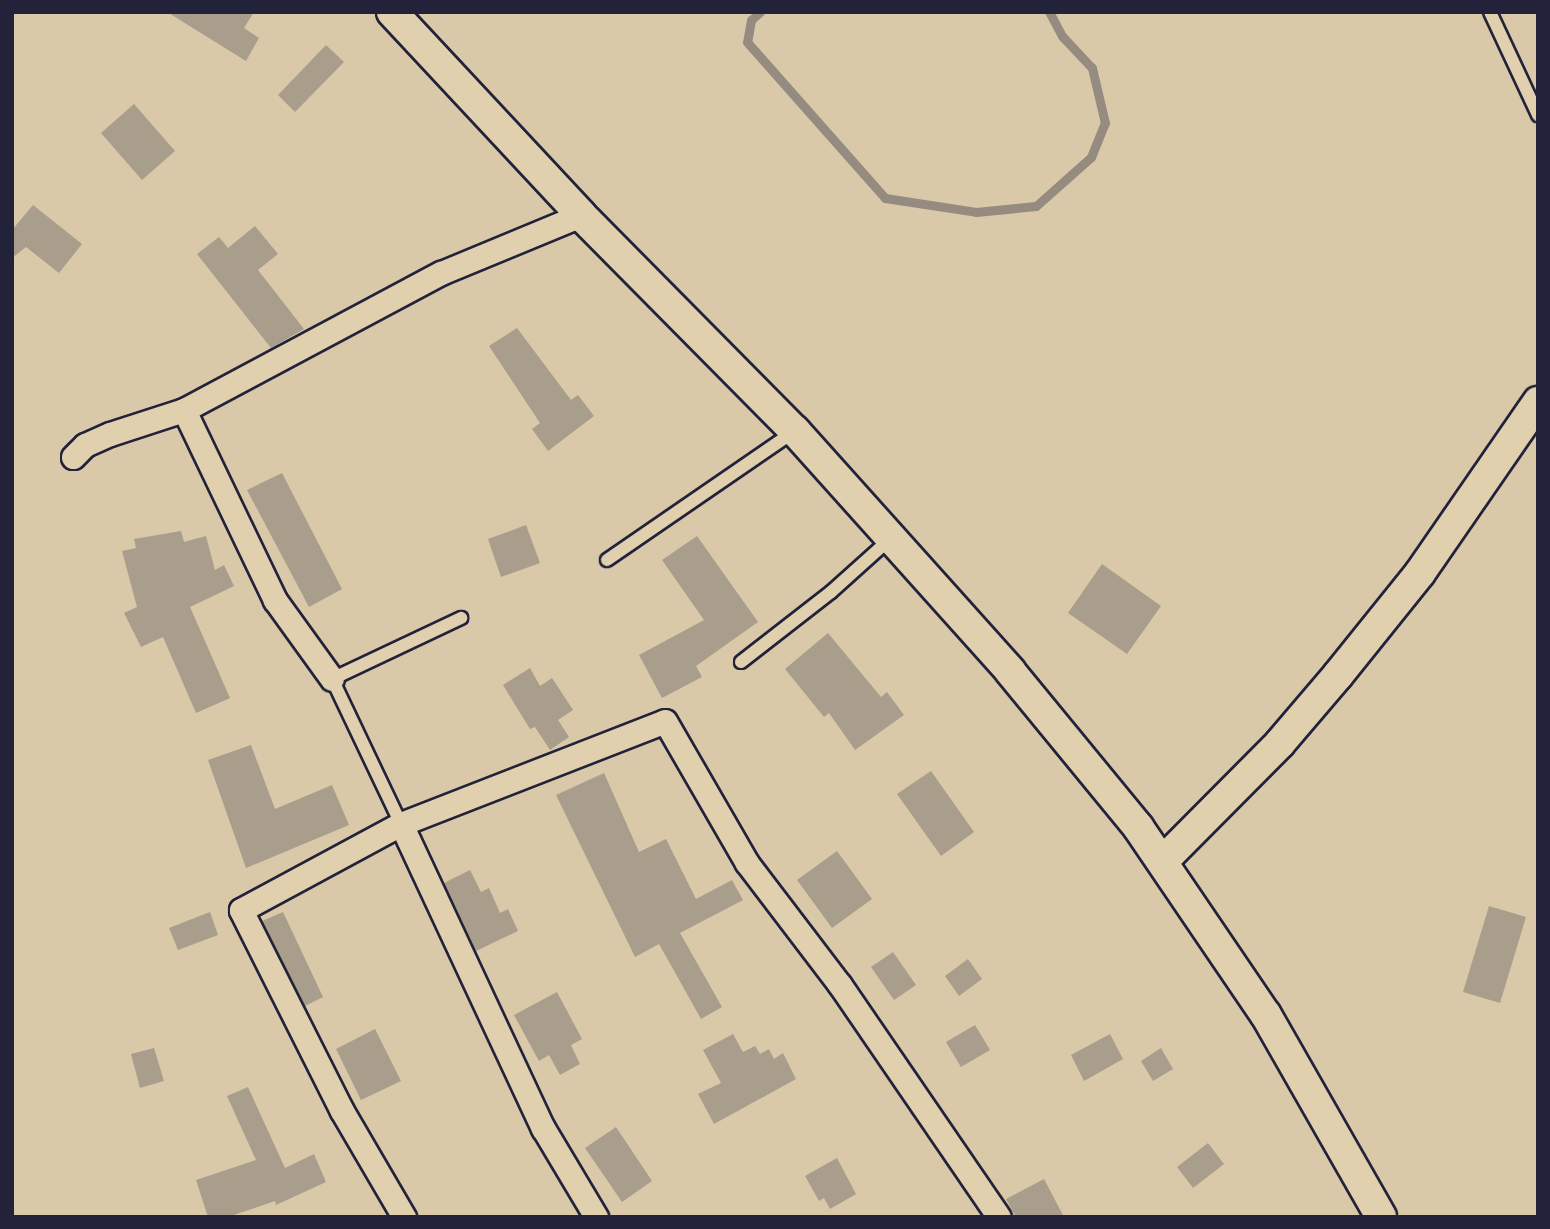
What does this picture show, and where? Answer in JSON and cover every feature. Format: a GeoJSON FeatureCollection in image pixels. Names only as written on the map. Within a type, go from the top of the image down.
{"type":"FeatureCollection","features":[{"type":"Feature","properties":{"kind":"street"},"geometry":{"type":"LineString","coordinates":[[392,12],[581,215],[795,431],[889,540],[1010,671],[1163,861],[1266,1015],[1381,1217]]}},
{"type":"Feature","properties":{"kind":"street"},"geometry":{"type":"LineString","coordinates":[[73,457],[110,434],[184,410],[441,273],[581,215]]}},
{"type":"Feature","properties":{"kind":"street"},"geometry":{"type":"LineString","coordinates":[[1163,861],[1280,743],[1338,675],[1420,573],[1538,402]]}},
{"type":"Feature","properties":{"kind":"street"},"geometry":{"type":"LineString","coordinates":[[184,410],[275,600],[332,679]]}},
{"type":"Feature","properties":{"kind":"street"},"geometry":{"type":"LineString","coordinates":[[404,1217],[342,1111],[241,910],[401,824],[665,721],[747,863],[841,985],[999,1217]]}},
{"type":"Feature","properties":{"kind":"street"},"geometry":{"type":"LineString","coordinates":[[401,824],[543,1128],[596,1217]]}},
{"type":"Feature","properties":{"kind":"lane"},"geometry":{"type":"LineString","coordinates":[[1490,12],[1538,115]]}},
{"type":"Feature","properties":{"kind":"lane"},"geometry":{"type":"LineString","coordinates":[[607,559],[795,431]]}},
{"type":"Feature","properties":{"kind":"lane"},"geometry":{"type":"LineString","coordinates":[[741,662],[831,592],[889,540]]}},
{"type":"Feature","properties":{"kind":"lane"},"geometry":{"type":"LineString","coordinates":[[401,824],[332,679],[461,618]]}},
{"type":"Feature","properties":{"kind":"building"},"geometry":{"type":"Polygon","coordinates":[[[167,12],[254,12],[244,28],[259,38],[246,61],[167,12]]]}},
{"type":"Feature","properties":{"kind":"building"},"geometry":{"type":"Polygon","coordinates":[[[326,45],[344,62],[295,112],[278,95],[326,45]]]}},
{"type":"Feature","properties":{"kind":"building"},"geometry":{"type":"Polygon","coordinates":[[[134,104],[175,151],[142,180],[101,133],[134,104]]]}},
{"type":"Feature","properties":{"kind":"building"},"geometry":{"type":"Polygon","coordinates":[[[33,205],[82,244],[59,273],[26,247],[12,258],[12,230],[33,205]]]}},
{"type":"Feature","properties":{"kind":"building"},"geometry":{"type":"Polygon","coordinates":[[[255,226],[278,254],[258,270],[304,329],[271,348],[197,254],[219,237],[228,248],[255,226]]]}},
{"type":"Feature","properties":{"kind":"building"},"geometry":{"type":"Polygon","coordinates":[[[517,328],[571,400],[578,395],[594,416],[548,451],[532,429],[540,423],[489,346],[517,328]]]}},
{"type":"Feature","properties":{"kind":"building"},"geometry":{"type":"Polygon","coordinates":[[[282,473],[342,589],[309,607],[247,490],[282,473]]]}},
{"type":"Feature","properties":{"kind":"building"},"geometry":{"type":"Polygon","coordinates":[[[526,525],[540,563],[501,577],[488,539],[526,525]]]}},
{"type":"Feature","properties":{"kind":"building"},"geometry":{"type":"Polygon","coordinates":[[[181,531],[184,542],[206,536],[215,570],[224,565],[234,586],[190,607],[230,698],[196,713],[163,637],[141,647],[124,613],[137,607],[122,551],[136,548],[134,539],[181,531]]]}},
{"type":"Feature","properties":{"kind":"building"},"geometry":{"type":"Polygon","coordinates":[[[697,536],[758,622],[696,666],[702,677],[662,698],[639,655],[704,620],[662,560],[697,536]]]}},
{"type":"Feature","properties":{"kind":"building"},"geometry":{"type":"Polygon","coordinates":[[[1102,564],[1161,606],[1127,654],[1068,613],[1102,564]]]}},
{"type":"Feature","properties":{"kind":"building"},"geometry":{"type":"Polygon","coordinates":[[[828,633],[881,697],[887,692],[904,715],[855,750],[829,713],[824,717],[785,669],[828,633]]]}},
{"type":"Feature","properties":{"kind":"building"},"geometry":{"type":"Polygon","coordinates":[[[530,668],[540,686],[552,678],[573,710],[558,720],[569,737],[550,750],[535,727],[530,729],[503,685],[530,668]]]}},
{"type":"Feature","properties":{"kind":"building"},"geometry":{"type":"Polygon","coordinates":[[[251,745],[275,809],[332,785],[349,825],[246,868],[208,760],[251,745]]]}},
{"type":"Feature","properties":{"kind":"building"},"geometry":{"type":"Polygon","coordinates":[[[931,771],[974,832],[941,856],[897,794],[931,771]]]}},
{"type":"Feature","properties":{"kind":"building"},"geometry":{"type":"Polygon","coordinates":[[[604,773],[639,852],[666,839],[696,899],[732,880],[743,900],[680,933],[722,1007],[701,1019],[659,944],[635,957],[556,795],[604,773]]]}},
{"type":"Feature","properties":{"kind":"building"},"geometry":{"type":"Polygon","coordinates":[[[837,851],[872,899],[832,928],[797,880],[837,851]]]}},
{"type":"Feature","properties":{"kind":"building"},"geometry":{"type":"Polygon","coordinates":[[[470,870],[481,892],[489,888],[500,913],[508,909],[518,931],[476,951],[444,883],[470,870]]]}},
{"type":"Feature","properties":{"kind":"building"},"geometry":{"type":"Polygon","coordinates":[[[1489,906],[1526,917],[1500,1003],[1463,992],[1489,906]]]}},
{"type":"Feature","properties":{"kind":"building"},"geometry":{"type":"Polygon","coordinates":[[[210,912],[218,935],[178,950],[169,928],[210,912]]]}},
{"type":"Feature","properties":{"kind":"building"},"geometry":{"type":"Polygon","coordinates":[[[283,912],[323,997],[305,1006],[262,921],[283,912]]]}},
{"type":"Feature","properties":{"kind":"building"},"geometry":{"type":"Polygon","coordinates":[[[893,952],[916,985],[894,1000],[871,967],[893,952]]]}},
{"type":"Feature","properties":{"kind":"building"},"geometry":{"type":"Polygon","coordinates":[[[968,959],[982,979],[959,996],[945,976],[968,959]]]}},
{"type":"Feature","properties":{"kind":"building"},"geometry":{"type":"Polygon","coordinates":[[[557,992],[582,1039],[571,1045],[580,1064],[560,1075],[549,1055],[539,1061],[514,1015],[557,992]]]}},
{"type":"Feature","properties":{"kind":"building"},"geometry":{"type":"Polygon","coordinates":[[[975,1025],[990,1050],[961,1067],[946,1042],[975,1025]]]}},
{"type":"Feature","properties":{"kind":"building"},"geometry":{"type":"Polygon","coordinates":[[[375,1029],[401,1081],[361,1100],[336,1049],[375,1029]]]}},
{"type":"Feature","properties":{"kind":"building"},"geometry":{"type":"Polygon","coordinates":[[[733,1034],[743,1052],[755,1046],[760,1054],[769,1049],[774,1059],[783,1053],[796,1079],[714,1124],[698,1094],[721,1083],[703,1050],[733,1034]]]}},
{"type":"Feature","properties":{"kind":"building"},"geometry":{"type":"Polygon","coordinates":[[[1110,1034],[1123,1059],[1084,1081],[1071,1055],[1110,1034]]]}},
{"type":"Feature","properties":{"kind":"building"},"geometry":{"type":"Polygon","coordinates":[[[154,1048],[164,1081],[140,1088],[131,1054],[154,1048]]]}},
{"type":"Feature","properties":{"kind":"building"},"geometry":{"type":"Polygon","coordinates":[[[1161,1048],[1173,1069],[1153,1081],[1141,1061],[1161,1048]]]}},
{"type":"Feature","properties":{"kind":"building"},"geometry":{"type":"Polygon","coordinates":[[[248,1087],[285,1168],[314,1154],[326,1182],[276,1205],[275,1201],[228,1217],[208,1217],[196,1180],[256,1160],[227,1096],[248,1087]]]}},
{"type":"Feature","properties":{"kind":"building"},"geometry":{"type":"Polygon","coordinates":[[[616,1127],[652,1181],[622,1202],[585,1148],[616,1127]]]}},
{"type":"Feature","properties":{"kind":"building"},"geometry":{"type":"Polygon","coordinates":[[[1208,1143],[1224,1164],[1193,1188],[1177,1167],[1208,1143]]]}},
{"type":"Feature","properties":{"kind":"building"},"geometry":{"type":"Polygon","coordinates":[[[837,1158],[856,1194],[830,1209],[824,1198],[819,1201],[805,1176],[837,1158]]]}},
{"type":"Feature","properties":{"kind":"building"},"geometry":{"type":"Polygon","coordinates":[[[1044,1179],[1064,1217],[1016,1217],[1006,1199],[1044,1179]]]}},
{"type":"Feature","properties":{"kind":"waterway"},"geometry":{"type":"LineString","coordinates":[[760,12],[751,20],[747,42],[885,198],[976,212],[1036,206],[1091,157],[1105,123],[1092,68],[1062,36],[1049,12]]}}]}
